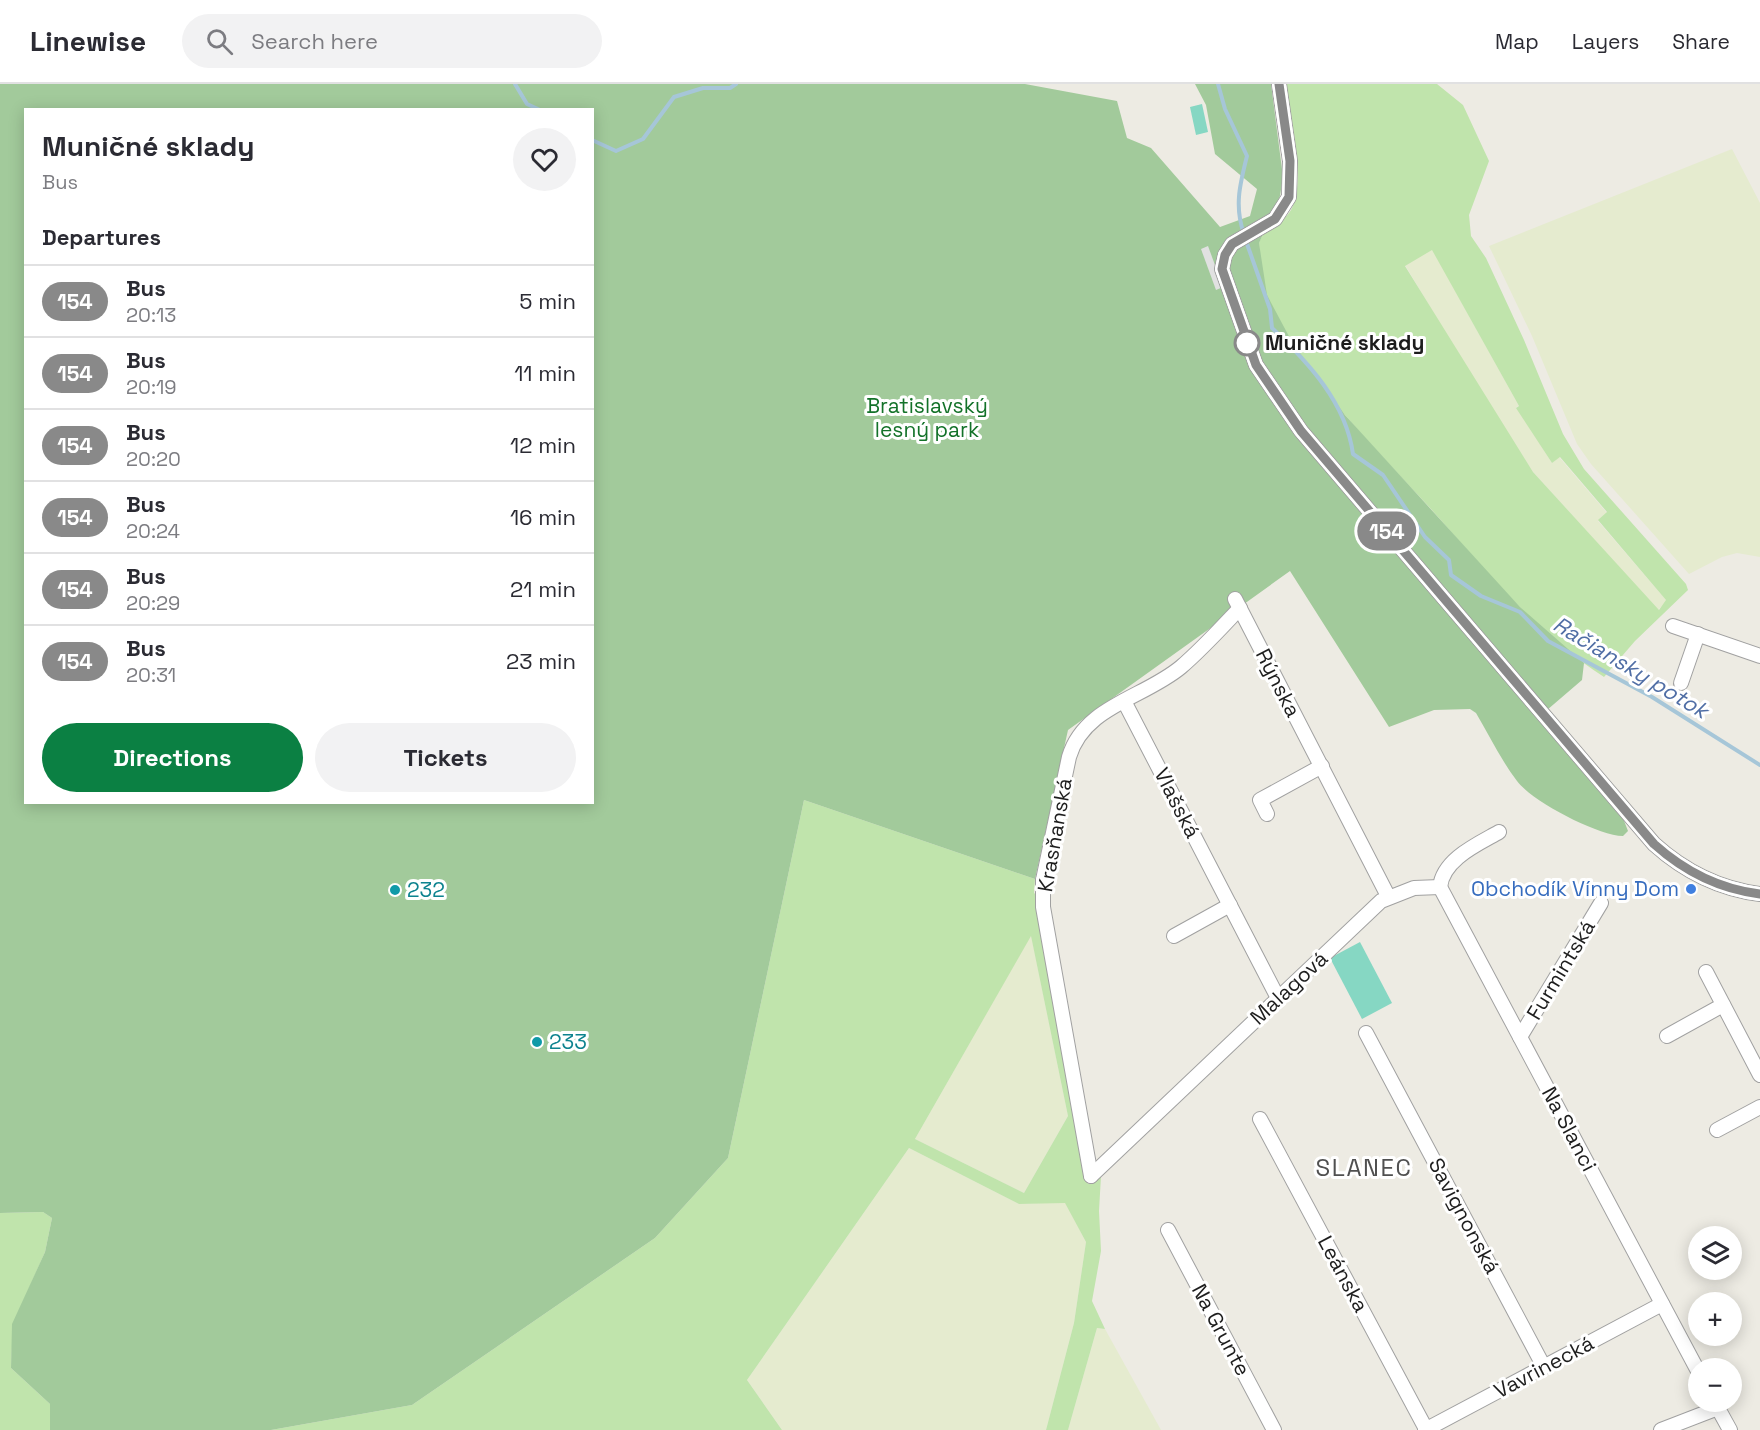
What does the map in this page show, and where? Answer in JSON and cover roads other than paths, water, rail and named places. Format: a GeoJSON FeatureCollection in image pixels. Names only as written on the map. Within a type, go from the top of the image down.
{"type":"FeatureCollection","features":[{"type":"Feature","properties":{"kind":"street"},"geometry":{"type":"LineString","coordinates":[[1279,84],[1290,161],[1290,187],[1281,214],[1238,239],[1225,255],[1222,269],[1256,365],[1301,431],[1654,844],[1701,877],[1746,892],[1760,894]]}},
{"type":"Feature","properties":{"kind":"street","name":"Krasňanská"},"geometry":{"type":"LineString","coordinates":[[1091,1176],[1044,914],[1043,889],[1069,757],[1076,738],[1088,723],[1180,667],[1238,604]]}},
{"type":"Feature","properties":{"kind":"street","name":"Rýnska"},"geometry":{"type":"LineString","coordinates":[[1238,604],[1388,896]]}},
{"type":"Feature","properties":{"kind":"street"},"geometry":{"type":"LineString","coordinates":[[1674,626],[1760,656]]}},
{"type":"Feature","properties":{"kind":"street"},"geometry":{"type":"LineString","coordinates":[[1681,683],[1698,634]]}},
{"type":"Feature","properties":{"kind":"street","name":"Vlašská"},"geometry":{"type":"LineString","coordinates":[[1124,701],[1278,998]]}},
{"type":"Feature","properties":{"kind":"street"},"geometry":{"type":"LineString","coordinates":[[1267,814],[1260,800],[1322,766]]}},
{"type":"Feature","properties":{"kind":"street"},"geometry":{"type":"LineString","coordinates":[[1440,887],[1443,876],[1466,850],[1499,832]]}},
{"type":"Feature","properties":{"kind":"street","name":"Malagová"},"geometry":{"type":"LineString","coordinates":[[1091,1176],[1388,896],[1414,888],[1440,887]]}},
{"type":"Feature","properties":{"kind":"street","name":"Na Slanci"},"geometry":{"type":"LineString","coordinates":[[1440,887],[1691,1358]]}},
{"type":"Feature","properties":{"kind":"street","name":"Furmintská"},"geometry":{"type":"LineString","coordinates":[[1520,1037],[1601,903]]}},
{"type":"Feature","properties":{"kind":"street"},"geometry":{"type":"LineString","coordinates":[[1174,936],[1230,905]]}},
{"type":"Feature","properties":{"kind":"street"},"geometry":{"type":"LineString","coordinates":[[1706,972],[1760,1075]]}},
{"type":"Feature","properties":{"kind":"street"},"geometry":{"type":"LineString","coordinates":[[1667,1036],[1723,1005]]}},
{"type":"Feature","properties":{"kind":"street","name":"Savignonská"},"geometry":{"type":"LineString","coordinates":[[1366,1033],[1544,1367]]}},
{"type":"Feature","properties":{"kind":"street"},"geometry":{"type":"LineString","coordinates":[[1717,1130],[1760,1107]]}},
{"type":"Feature","properties":{"kind":"street","name":"Leánska"},"geometry":{"type":"LineString","coordinates":[[1260,1119],[1426,1430]]}},
{"type":"Feature","properties":{"kind":"street","name":"Na Grunte"},"geometry":{"type":"LineString","coordinates":[[1168,1230],[1274,1430]]}},
{"type":"Feature","properties":{"kind":"street","name":"Vavrinecká"},"geometry":{"type":"LineString","coordinates":[[1426,1430],[1662,1304]]}},
{"type":"Feature","properties":{"kind":"street"},"geometry":{"type":"LineString","coordinates":[[1661,1430],[1701,1412]]}},
{"type":"Feature","properties":{"kind":"street"},"geometry":{"type":"LineString","coordinates":[[1720,1412],[1730,1430]]}},
{"type":"Feature","properties":{"kind":"waterway"},"geometry":{"type":"LineString","coordinates":[[515,84],[527,104],[536,108]]}},
{"type":"Feature","properties":{"kind":"waterway"},"geometry":{"type":"LineString","coordinates":[[594,141],[616,151],[643,139],[674,97],[703,88],[730,88],[736,84]]}},
{"type":"Feature","properties":{"kind":"waterway","name":"Račiansky potok"},"geometry":{"type":"LineString","coordinates":[[1218,84],[1225,109],[1247,156],[1240,186],[1239,204],[1244,234]]}},
{"type":"Feature","properties":{"kind":"waterway","name":"Račiansky potok"},"geometry":{"type":"LineString","coordinates":[[1246,241],[1270,309],[1272,328],[1324,385],[1343,418],[1353,454],[1383,475],[1425,537],[1449,560],[1451,575],[1481,596],[1520,612],[1548,641],[1652,697],[1760,765]]}},
{"type":"Feature","properties":{"kind":"place","name":"Muničné sklady"},"geometry":{"type":"Point","coordinates":[1247,343]}},
{"type":"Feature","properties":{"kind":"place","name":"Obchodík Vínny Dom"},"geometry":{"type":"Point","coordinates":[1691,889]}},
{"type":"Feature","properties":{"kind":"place","name":"232"},"geometry":{"type":"Point","coordinates":[395,890]}},
{"type":"Feature","properties":{"kind":"place","name":"233"},"geometry":{"type":"Point","coordinates":[537,1042]}},
{"type":"Feature","properties":{"kind":"district","name":"SLANEC"},"geometry":{"type":"Point","coordinates":[1364,1168]}},
{"type":"Feature","properties":{"kind":"park label","name":"Bratislavský lesný park"},"geometry":{"type":"Point","coordinates":[927,418]}}]}
